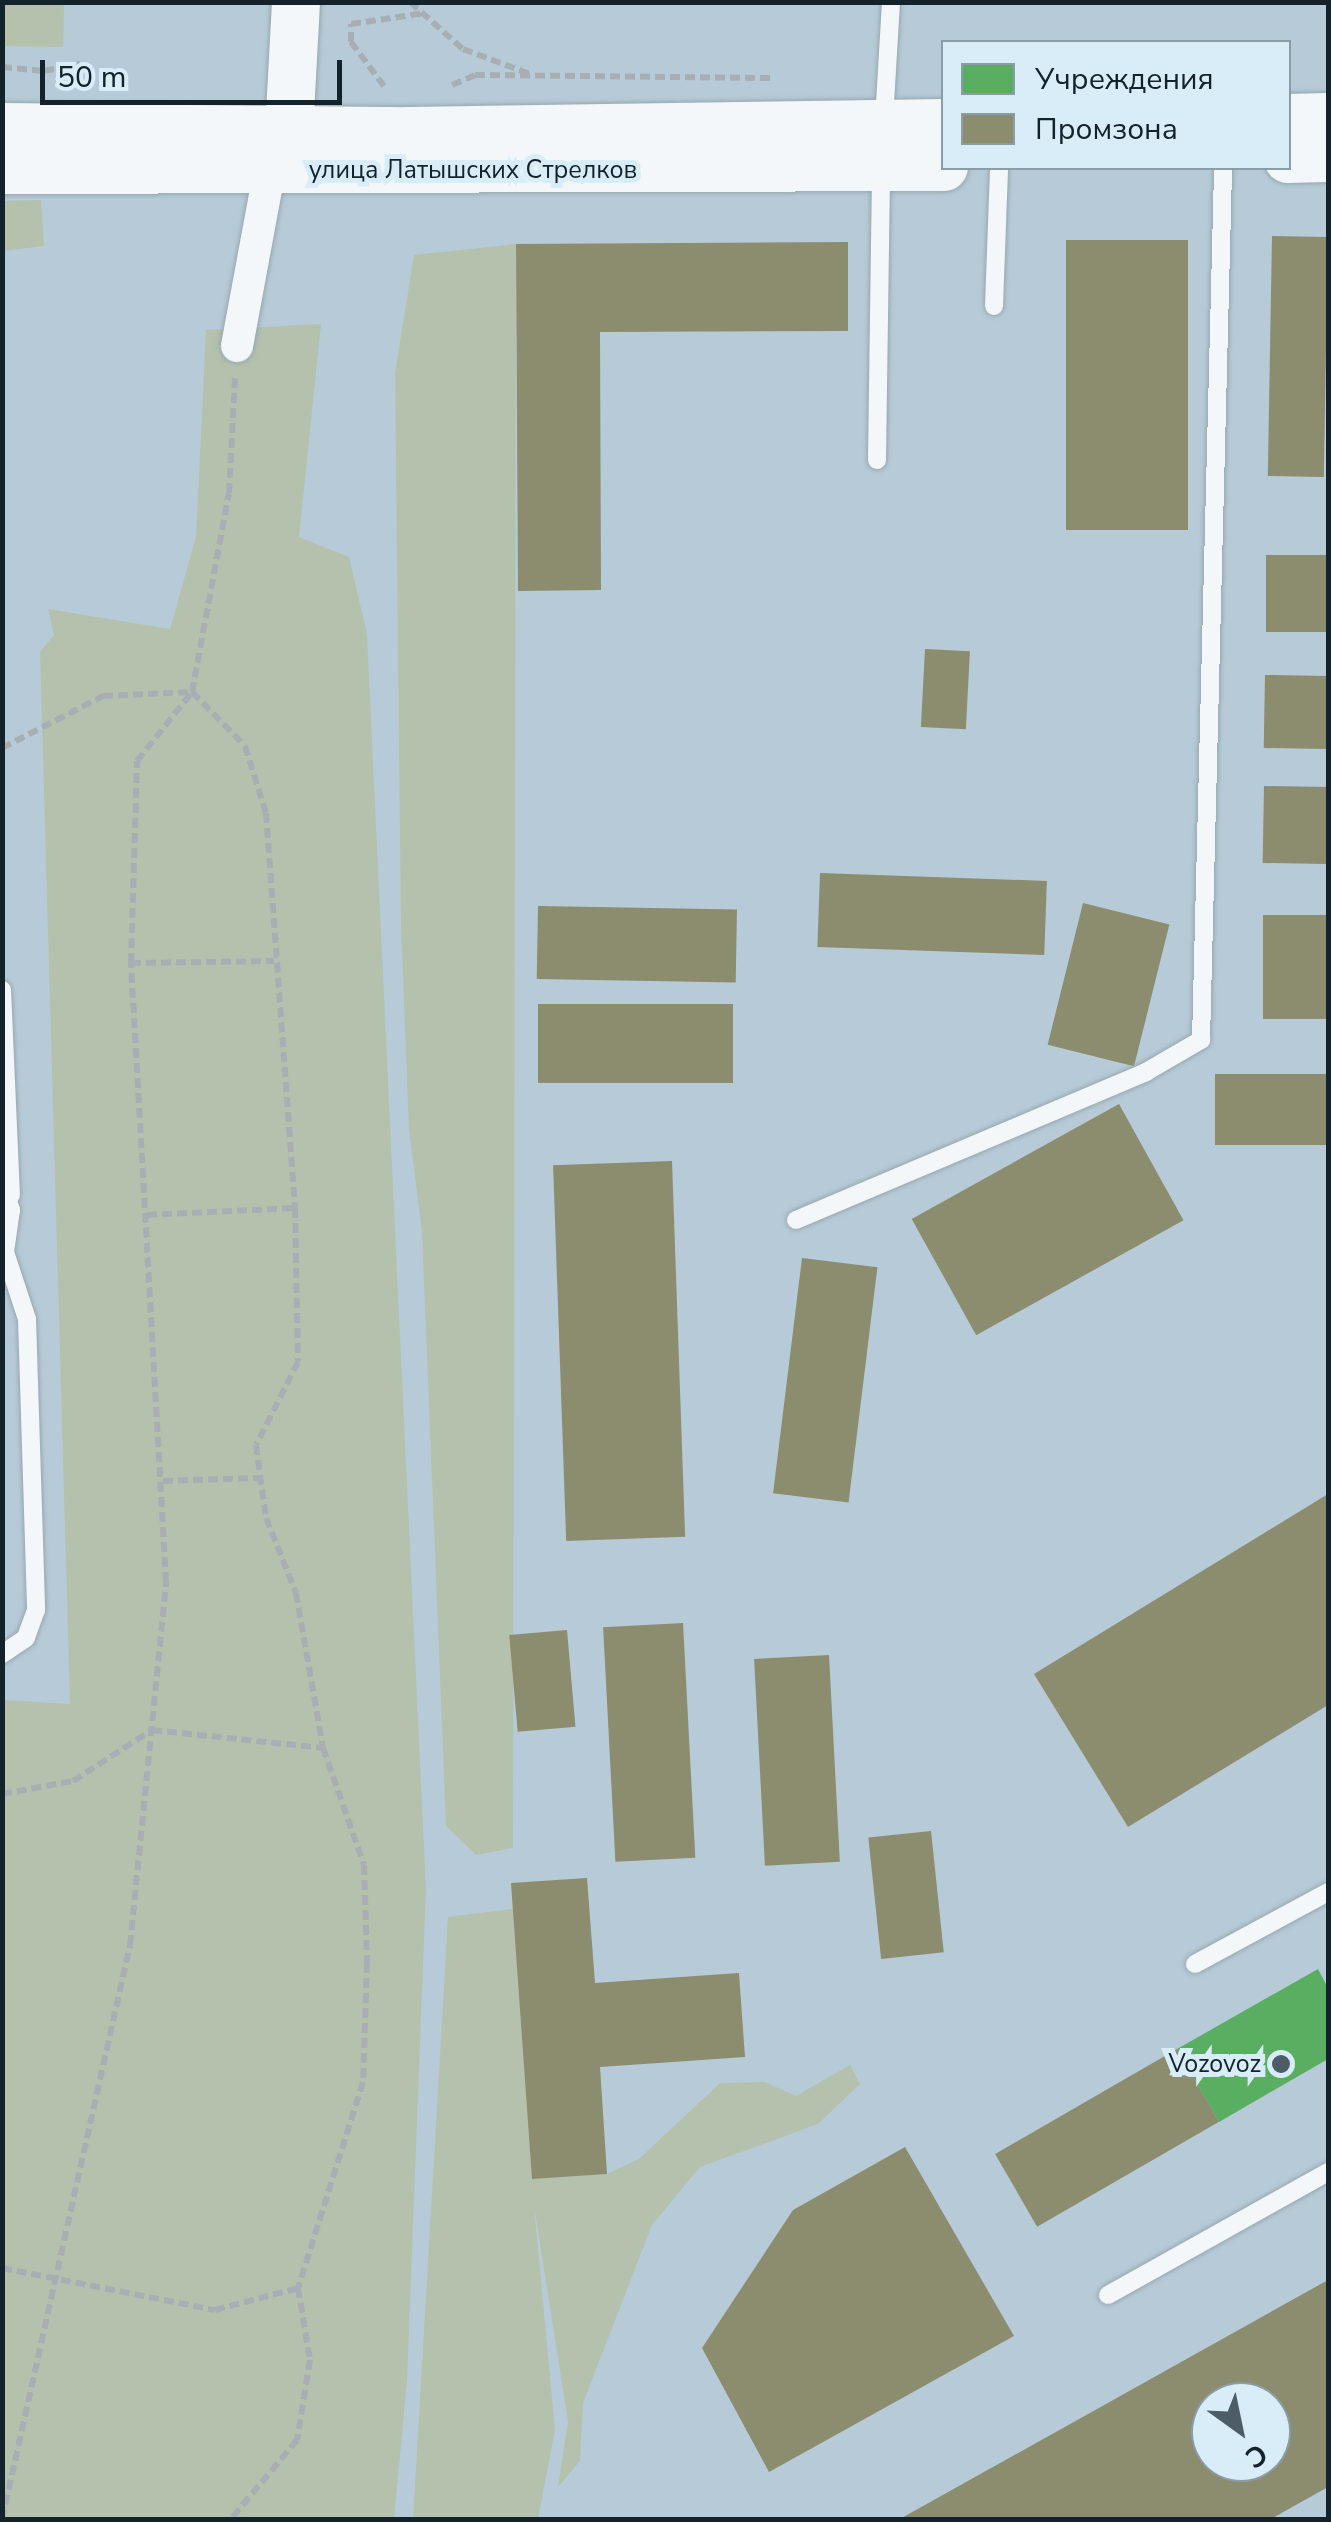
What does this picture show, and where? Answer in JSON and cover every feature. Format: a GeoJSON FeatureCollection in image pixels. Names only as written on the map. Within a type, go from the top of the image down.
{"type":"FeatureCollection","features":[{"type":"Feature","properties":{"kind":"street"},"geometry":{"type":"LineString","coordinates":[[264,2],[272,144]]}},
{"type":"Feature","properties":{"kind":"street"},"geometry":{"type":"LineString","coordinates":[[237,346],[296,2]]}},
{"type":"Feature","properties":{"kind":"street"},"geometry":{"type":"LineString","coordinates":[[1291,118],[1328,117]]}},
{"type":"Feature","properties":{"kind":"street","name":"улица Латышских Стрелков"},"geometry":{"type":"LineString","coordinates":[[882,146],[941,124]]}},
{"type":"Feature","properties":{"kind":"street","name":"улица Латышских Стрелков"},"geometry":{"type":"LineString","coordinates":[[2,127],[272,144],[882,146],[941,165]]}},
{"type":"Feature","properties":{"kind":"street","name":"улица Латышских Стрелков"},"geometry":{"type":"LineString","coordinates":[[2,170],[272,144]]}},
{"type":"Feature","properties":{"kind":"street"},"geometry":{"type":"LineString","coordinates":[[1291,159],[1328,158]]}},
{"type":"Feature","properties":{"kind":"lane"},"geometry":{"type":"LineString","coordinates":[[877,460],[882,146],[892,2]]}},
{"type":"Feature","properties":{"kind":"lane"},"geometry":{"type":"LineString","coordinates":[[994,306],[999,170]]}},
{"type":"Feature","properties":{"kind":"lane"},"geometry":{"type":"LineString","coordinates":[[796,1220],[1146,1072],[1202,1040],[1222,170]]}},
{"type":"Feature","properties":{"kind":"lane"},"geometry":{"type":"LineString","coordinates":[[2,990],[11,1210],[5,1252],[27,1319],[36,1610],[26,1638],[2,1654]]}},
{"type":"Feature","properties":{"kind":"lane"},"geometry":{"type":"LineString","coordinates":[[2,1184],[11,1210]]}},
{"type":"Feature","properties":{"kind":"lane"},"geometry":{"type":"LineString","coordinates":[[1195,1964],[1328,1892]]}},
{"type":"Feature","properties":{"kind":"lane"},"geometry":{"type":"LineString","coordinates":[[1108,2295],[1328,2172]]}},
{"type":"Feature","properties":{"kind":"path"},"geometry":{"type":"LineString","coordinates":[[410,2],[463,50],[536,76]]}},
{"type":"Feature","properties":{"kind":"path"},"geometry":{"type":"LineString","coordinates":[[400,92],[383,86],[351,42],[352,24],[425,13]]}},
{"type":"Feature","properties":{"kind":"path"},"geometry":{"type":"LineString","coordinates":[[2,67],[44,71],[80,64]]}},
{"type":"Feature","properties":{"kind":"path"},"geometry":{"type":"LineString","coordinates":[[446,87],[475,75],[790,78]]}},
{"type":"Feature","properties":{"kind":"path"},"geometry":{"type":"LineString","coordinates":[[2,2519],[130,1945],[166,1582],[131,963],[137,761],[192,692],[229,493],[237,346]]}},
{"type":"Feature","properties":{"kind":"path"},"geometry":{"type":"LineString","coordinates":[[2,748],[104,696],[192,692],[245,746],[266,813],[295,1208],[298,1362],[256,1446],[266,1518],[296,1594],[323,1748],[364,1866],[363,2082],[298,2288],[310,2360],[297,2440],[230,2520]]}},
{"type":"Feature","properties":{"kind":"path"},"geometry":{"type":"LineString","coordinates":[[131,963],[274,961]]}},
{"type":"Feature","properties":{"kind":"path"},"geometry":{"type":"LineString","coordinates":[[146,1215],[295,1208]]}},
{"type":"Feature","properties":{"kind":"path"},"geometry":{"type":"LineString","coordinates":[[163,1481],[260,1478]]}},
{"type":"Feature","properties":{"kind":"path"},"geometry":{"type":"LineString","coordinates":[[2,1794],[73,1781],[152,1730],[323,1748]]}},
{"type":"Feature","properties":{"kind":"path"},"geometry":{"type":"LineString","coordinates":[[2,2268],[58,2274],[215,2310],[298,2288]]}},
{"type":"Feature","properties":{"kind":"green space"},"geometry":{"type":"Polygon","coordinates":[[[3,2],[64,3],[63,47],[2,46],[3,2]]]}},
{"type":"Feature","properties":{"kind":"green space"},"geometry":{"type":"Polygon","coordinates":[[[41,200],[44,246],[3,251],[3,201],[41,200]]]}},
{"type":"Feature","properties":{"kind":"green space"},"geometry":{"type":"Polygon","coordinates":[[[516,244],[513,1848],[476,1855],[446,1826],[422,1232],[409,1129],[401,927],[395,373],[414,255],[516,244]]]}},
{"type":"Feature","properties":{"kind":"green space"},"geometry":{"type":"Polygon","coordinates":[[[321,324],[299,537],[349,557],[367,634],[426,1889],[407,2381],[394,2519],[3,2519],[2,1700],[70,1704],[40,652],[54,635],[48,609],[170,629],[196,537],[206,330],[321,324]]]}},
{"type":"Feature","properties":{"kind":"green space"},"geometry":{"type":"Polygon","coordinates":[[[513,1909],[532,2179],[607,2174],[639,2159],[720,2083],[765,2082],[796,2096],[850,2065],[860,2084],[818,2124],[700,2167],[652,2225],[583,2403],[580,2461],[558,2487],[568,2422],[534,2205],[555,2430],[538,2519],[413,2520],[448,1917],[513,1909]]]}},
{"type":"Feature","properties":{"kind":"building: Учреждения"},"geometry":{"type":"Polygon","coordinates":[[[1318,1969],[1328,1988],[1328,2059],[1219,2122],[1177,2049],[1318,1969]]]}},
{"type":"Feature","properties":{"kind":"building: Промзона"},"geometry":{"type":"Polygon","coordinates":[[[1272,236],[1328,237],[1324,477],[1268,476],[1272,236]]]}},
{"type":"Feature","properties":{"kind":"building: Промзона"},"geometry":{"type":"Polygon","coordinates":[[[1066,240],[1188,240],[1188,530],[1066,530],[1066,240]]]}},
{"type":"Feature","properties":{"kind":"building: Промзона"},"geometry":{"type":"Polygon","coordinates":[[[848,242],[848,331],[600,332],[601,590],[518,591],[516,244],[848,242]]]}},
{"type":"Feature","properties":{"kind":"building: Промзона"},"geometry":{"type":"Polygon","coordinates":[[[1266,555],[1328,555],[1328,632],[1266,632],[1266,555]]]}},
{"type":"Feature","properties":{"kind":"building: Промзона"},"geometry":{"type":"Polygon","coordinates":[[[925,649],[970,651],[966,729],[921,727],[925,649]]]}},
{"type":"Feature","properties":{"kind":"building: Промзона"},"geometry":{"type":"Polygon","coordinates":[[[1265,675],[1328,676],[1327,749],[1264,748],[1265,675]]]}},
{"type":"Feature","properties":{"kind":"building: Промзона"},"geometry":{"type":"Polygon","coordinates":[[[1264,786],[1328,787],[1327,864],[1263,863],[1264,786]]]}},
{"type":"Feature","properties":{"kind":"building: Промзона"},"geometry":{"type":"Polygon","coordinates":[[[820,873],[1047,881],[1044,955],[817,947],[820,873]]]}},
{"type":"Feature","properties":{"kind":"building: Промзона"},"geometry":{"type":"Polygon","coordinates":[[[1083,903],[1169,925],[1134,1066],[1048,1045],[1083,903]]]}},
{"type":"Feature","properties":{"kind":"building: Промзона"},"geometry":{"type":"Polygon","coordinates":[[[538,906],[737,909],[736,982],[537,979],[538,906]]]}},
{"type":"Feature","properties":{"kind":"building: Промзона"},"geometry":{"type":"Polygon","coordinates":[[[1263,915],[1328,915],[1328,1019],[1263,1019],[1263,915]]]}},
{"type":"Feature","properties":{"kind":"building: Промзона"},"geometry":{"type":"Polygon","coordinates":[[[538,1004],[733,1004],[733,1083],[538,1083],[538,1004]]]}},
{"type":"Feature","properties":{"kind":"building: Промзона"},"geometry":{"type":"Polygon","coordinates":[[[1215,1074],[1328,1074],[1328,1145],[1215,1145],[1215,1074]]]}},
{"type":"Feature","properties":{"kind":"building: Промзона"},"geometry":{"type":"Polygon","coordinates":[[[1119,1104],[1183,1220],[976,1335],[912,1219],[1119,1104]]]}},
{"type":"Feature","properties":{"kind":"building: Промзона"},"geometry":{"type":"Polygon","coordinates":[[[672,1161],[685,1537],[566,1541],[553,1165],[672,1161]]]}},
{"type":"Feature","properties":{"kind":"building: Промзона"},"geometry":{"type":"Polygon","coordinates":[[[802,1258],[877,1267],[849,1502],[773,1493],[802,1258]]]}},
{"type":"Feature","properties":{"kind":"building: Промзона"},"geometry":{"type":"Polygon","coordinates":[[[1328,1494],[1328,1705],[1128,1827],[1034,1674],[1328,1494]]]}},
{"type":"Feature","properties":{"kind":"building: Промзона"},"geometry":{"type":"Polygon","coordinates":[[[683,1623],[695,1858],[615,1862],[603,1627],[683,1623]]]}},
{"type":"Feature","properties":{"kind":"building: Промзона"},"geometry":{"type":"Polygon","coordinates":[[[567,1630],[575,1727],[518,1732],[509,1635],[567,1630]]]}},
{"type":"Feature","properties":{"kind":"building: Промзона"},"geometry":{"type":"Polygon","coordinates":[[[829,1655],[840,1862],[765,1866],[754,1659],[829,1655]]]}},
{"type":"Feature","properties":{"kind":"building: Промзона"},"geometry":{"type":"Polygon","coordinates":[[[931,1831],[944,1952],[881,1959],[868,1838],[931,1831]]]}},
{"type":"Feature","properties":{"kind":"building: Промзона"},"geometry":{"type":"Polygon","coordinates":[[[587,1878],[595,1983],[739,1973],[745,2057],[600,2067],[607,2174],[532,2179],[511,1883],[587,1878]]]}},
{"type":"Feature","properties":{"kind":"building: Промзона"},"geometry":{"type":"Polygon","coordinates":[[[1177,2049],[1219,2122],[1037,2227],[995,2154],[1177,2049]]]}},
{"type":"Feature","properties":{"kind":"building: Промзона"},"geometry":{"type":"Polygon","coordinates":[[[905,2147],[1014,2336],[769,2472],[702,2348],[793,2210],[905,2147]]]}},
{"type":"Feature","properties":{"kind":"building: Промзона"},"geometry":{"type":"Polygon","coordinates":[[[1328,2280],[1328,2487],[1269,2520],[898,2520],[1328,2280]]]}},
{"type":"Feature","properties":{"kind":"place","name":"Vozovoz"},"geometry":{"type":"Point","coordinates":[1281,2064]}}]}
